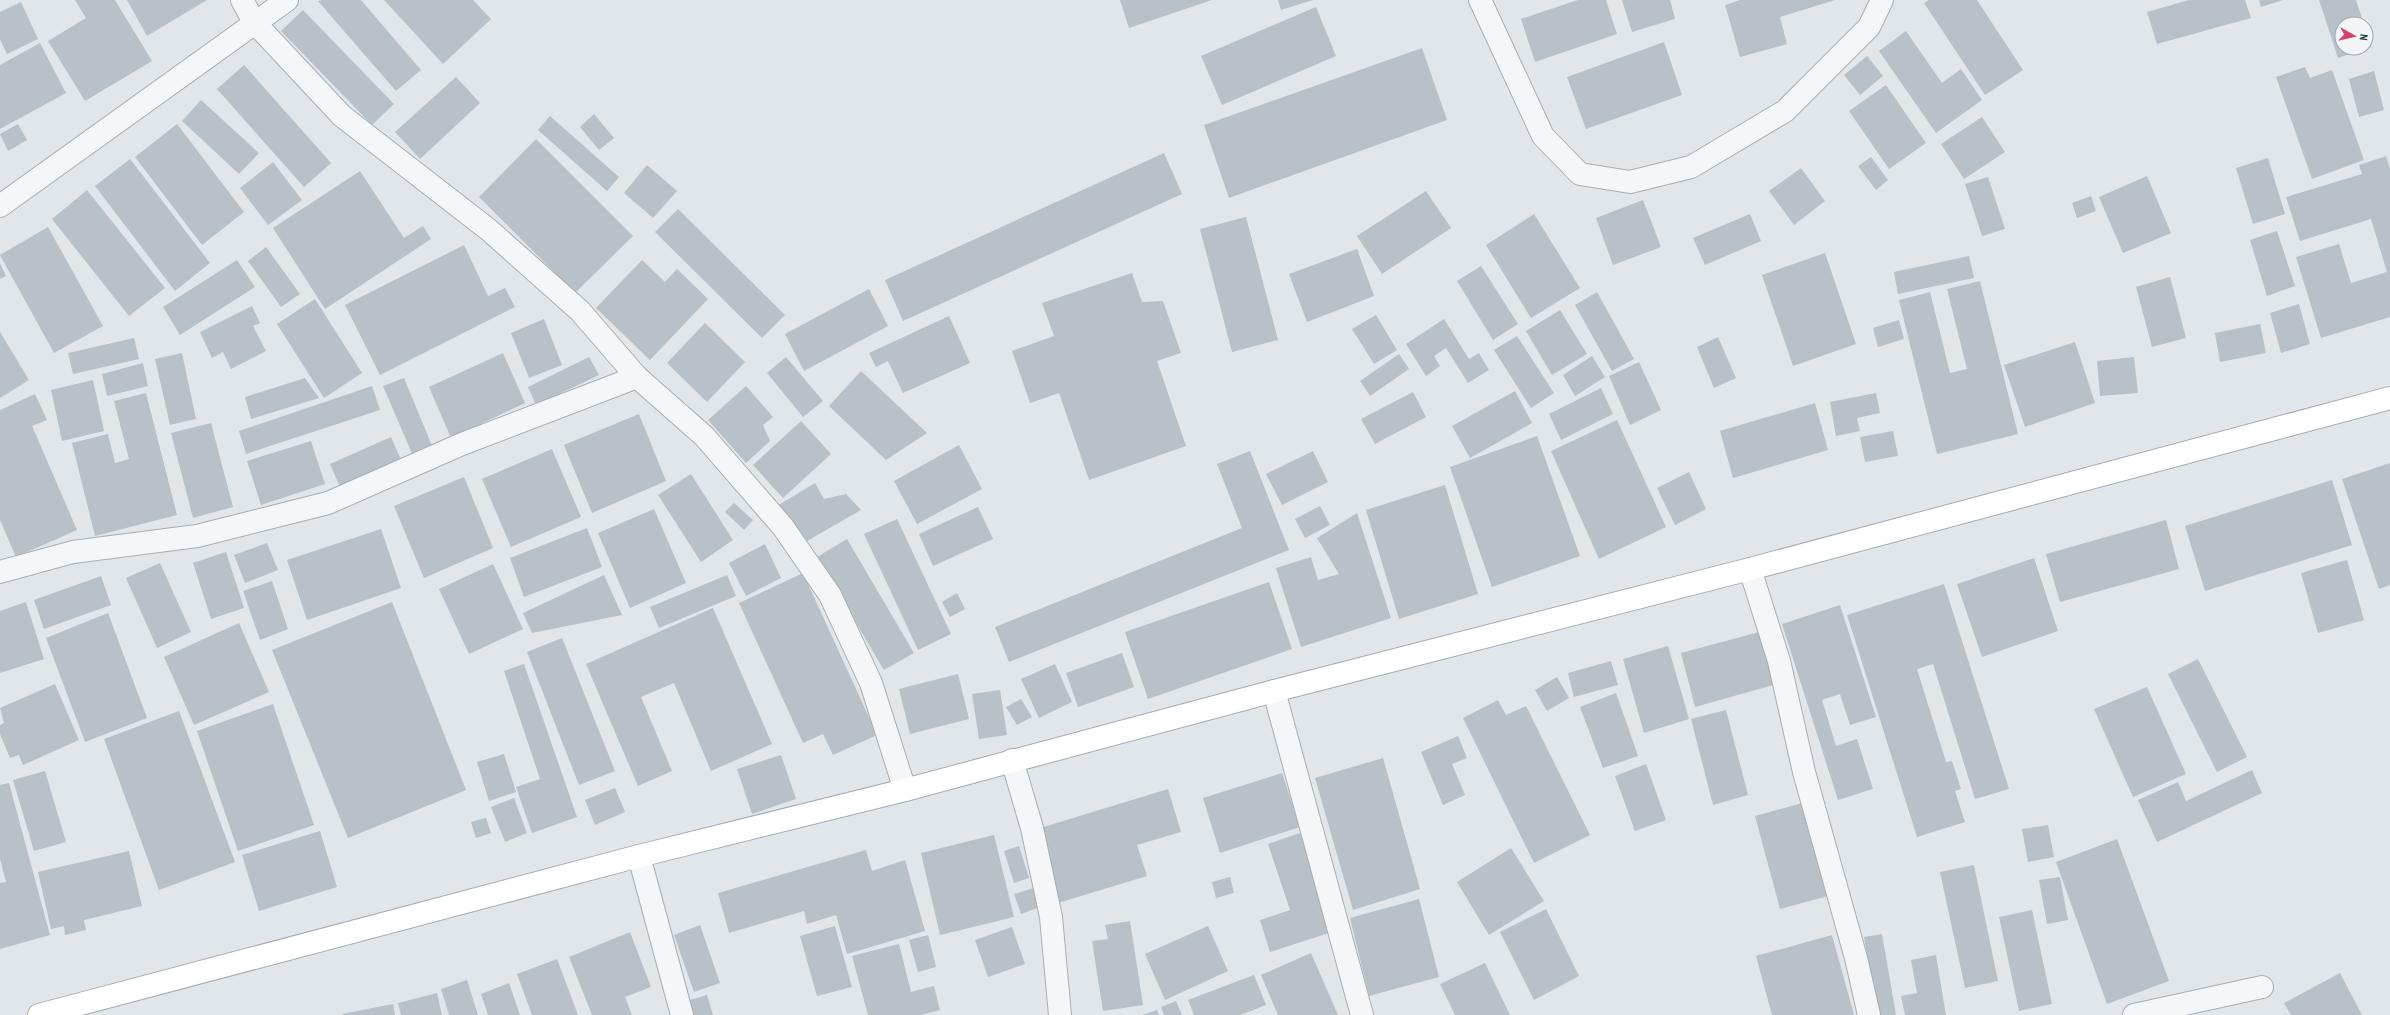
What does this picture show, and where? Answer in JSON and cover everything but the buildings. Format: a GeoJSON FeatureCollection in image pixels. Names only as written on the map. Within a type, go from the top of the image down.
{"type":"FeatureCollection","features":[{"type":"Feature","properties":{"kind":"main road"},"geometry":{"type":"LineString","coordinates":[[39,1015],[639,856],[905,790],[1012,760],[1274,691],[1750,569],[2390,398]]}},
{"type":"Feature","properties":{"kind":"street"},"geometry":{"type":"LineString","coordinates":[[242,0],[254,22],[342,116],[489,230],[580,311],[637,378],[704,436],[783,527],[830,595],[871,683],[905,790]]}},
{"type":"Feature","properties":{"kind":"street"},"geometry":{"type":"LineString","coordinates":[[0,206],[254,22],[287,0]]}},
{"type":"Feature","properties":{"kind":"street"},"geometry":{"type":"LineString","coordinates":[[1480,0],[1543,136],[1580,174],[1630,182],[1691,166],[1786,111],[1869,27],[1882,0]]}},
{"type":"Feature","properties":{"kind":"street"},"geometry":{"type":"LineString","coordinates":[[0,572],[73,552],[197,536],[328,503],[462,444],[637,378]]}},
{"type":"Feature","properties":{"kind":"street"},"geometry":{"type":"LineString","coordinates":[[1750,569],[1778,661],[1804,772],[1856,958],[1868,1015]]}},
{"type":"Feature","properties":{"kind":"street"},"geometry":{"type":"LineString","coordinates":[[1274,691],[1362,1015]]}},
{"type":"Feature","properties":{"kind":"street"},"geometry":{"type":"LineString","coordinates":[[1012,760],[1032,828],[1051,917],[1060,1015]]}},
{"type":"Feature","properties":{"kind":"street"},"geometry":{"type":"LineString","coordinates":[[639,856],[682,1015]]}},
{"type":"Feature","properties":{"kind":"street"},"geometry":{"type":"LineString","coordinates":[[2134,1015],[2262,987]]}}]}
